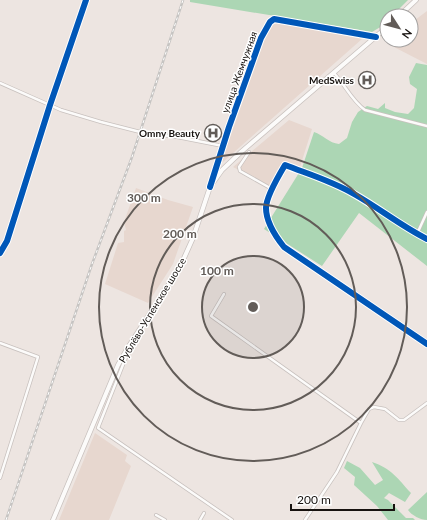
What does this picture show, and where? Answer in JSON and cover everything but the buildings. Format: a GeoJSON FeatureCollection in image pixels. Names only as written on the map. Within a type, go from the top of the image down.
{"type":"FeatureCollection","features":[{"type":"Feature","properties":{"kind":"main road"},"geometry":{"type":"LineString","coordinates":[[408,8],[416,0]]}},
{"type":"Feature","properties":{"kind":"main road","name":"Рублёво-Успенское шоссе"},"geometry":{"type":"LineString","coordinates":[[53,520],[118,365],[133,339],[180,267],[193,238],[210,187],[222,170],[241,152],[379,34]]}},
{"type":"Feature","properties":{"kind":"street"},"geometry":{"type":"LineString","coordinates":[[0,253],[7,241],[50,104],[86,0]]}},
{"type":"Feature","properties":{"kind":"street","name":"улица Жемчужная"},"geometry":{"type":"LineString","coordinates":[[210,187],[250,68],[261,38],[270,22],[274,19],[376,37]]}},
{"type":"Feature","properties":{"kind":"street"},"geometry":{"type":"LineString","coordinates":[[334,73],[344,84],[358,105],[365,110],[427,126]]}},
{"type":"Feature","properties":{"kind":"street"},"geometry":{"type":"LineString","coordinates":[[0,84],[50,104],[60,110],[101,122],[139,132],[223,146]]}},
{"type":"Feature","properties":{"kind":"street"},"geometry":{"type":"LineString","coordinates":[[241,152],[249,152],[239,167],[240,171],[272,189]]}},
{"type":"Feature","properties":{"kind":"street"},"geometry":{"type":"LineString","coordinates":[[427,239],[336,184],[285,165],[272,189],[266,208],[268,218],[277,238],[284,247],[427,344]]}},
{"type":"Feature","properties":{"kind":"street"},"geometry":{"type":"LineString","coordinates":[[417,234],[427,212]]}},
{"type":"Feature","properties":{"kind":"street"},"geometry":{"type":"LineString","coordinates":[[224,294],[211,316],[360,423]]}},
{"type":"Feature","properties":{"kind":"street"},"geometry":{"type":"LineString","coordinates":[[133,339],[98,428],[232,520]]}},
{"type":"Feature","properties":{"kind":"street"},"geometry":{"type":"LineString","coordinates":[[0,343],[38,358],[0,478]]}},
{"type":"Feature","properties":{"kind":"street"},"geometry":{"type":"LineString","coordinates":[[305,520],[337,472],[360,423],[369,409],[374,407],[385,409],[399,420],[404,420],[426,406]]}},
{"type":"Feature","properties":{"kind":"street"},"geometry":{"type":"LineString","coordinates":[[200,520],[204,513]]}},
{"type":"Feature","properties":{"kind":"street"},"geometry":{"type":"LineString","coordinates":[[156,515],[165,520]]}},
{"type":"Feature","properties":{"kind":"shaded area"},"geometry":{"type":"Polygon","coordinates":[[[427,11],[427,64],[396,48],[419,48],[419,17],[427,11]]]}},
{"type":"Feature","properties":{"kind":"shaded area"},"geometry":{"type":"Polygon","coordinates":[[[278,22],[362,39],[223,162],[222,160],[269,27],[278,22]]]}},
{"type":"Feature","properties":{"kind":"shaded area"},"geometry":{"type":"Polygon","coordinates":[[[289,120],[312,129],[299,170],[284,163],[271,187],[233,167],[289,120]]]}},
{"type":"Feature","properties":{"kind":"shaded area"},"geometry":{"type":"Polygon","coordinates":[[[136,188],[168,200],[193,207],[173,264],[148,303],[105,284],[118,243],[124,242],[124,231],[126,230],[124,222],[136,188]]]}},
{"type":"Feature","properties":{"kind":"shaded area"},"geometry":{"type":"Polygon","coordinates":[[[95,433],[127,455],[125,461],[131,466],[109,520],[59,520],[95,433]]]}},
{"type":"Feature","properties":{"kind":"green space"},"geometry":{"type":"Polygon","coordinates":[[[190,0],[408,0],[400,8],[379,8],[379,28],[372,32],[190,2],[190,0]]]}},
{"type":"Feature","properties":{"kind":"green space"},"geometry":{"type":"Polygon","coordinates":[[[416,63],[427,65],[427,266],[359,213],[322,266],[264,229],[302,168],[314,132],[332,142],[339,144],[347,138],[352,122],[358,112],[367,106],[378,109],[385,103],[385,108],[395,112],[408,114],[414,108],[417,89],[410,84],[409,77],[416,63]]]}},
{"type":"Feature","properties":{"kind":"green space"},"geometry":{"type":"Polygon","coordinates":[[[347,461],[360,468],[375,485],[383,480],[372,462],[379,464],[394,474],[411,493],[405,502],[389,493],[384,498],[388,500],[406,518],[413,518],[415,520],[388,520],[377,506],[354,485],[355,477],[344,468],[347,461]]]}},
{"type":"Feature","properties":{"kind":"green space"},"geometry":{"type":"Polygon","coordinates":[[[427,492],[427,520],[416,517],[408,510],[427,492]]]}},
{"type":"Feature","properties":{"kind":"railway"},"geometry":{"type":"LineString","coordinates":[[6,520],[92,264],[132,157],[183,0]]}},
{"type":"Feature","properties":{"kind":"cycle path"},"geometry":{"type":"LineString","coordinates":[[0,253],[7,241],[50,105],[86,0]]}},
{"type":"Feature","properties":{"kind":"cycle path"},"geometry":{"type":"LineString","coordinates":[[210,187],[229,127],[261,38],[270,22],[274,19],[376,37]]}},
{"type":"Feature","properties":{"kind":"cycle path"},"geometry":{"type":"LineString","coordinates":[[427,239],[346,189],[329,181],[285,165],[268,198],[266,213],[275,234],[284,247],[427,344]]}},
{"type":"Feature","properties":{"kind":"place","name":"MedSwiss"},"geometry":{"type":"Point","coordinates":[367,80]}},
{"type":"Feature","properties":{"kind":"place","name":"Omny Beauty"},"geometry":{"type":"Point","coordinates":[213,133]}}]}
